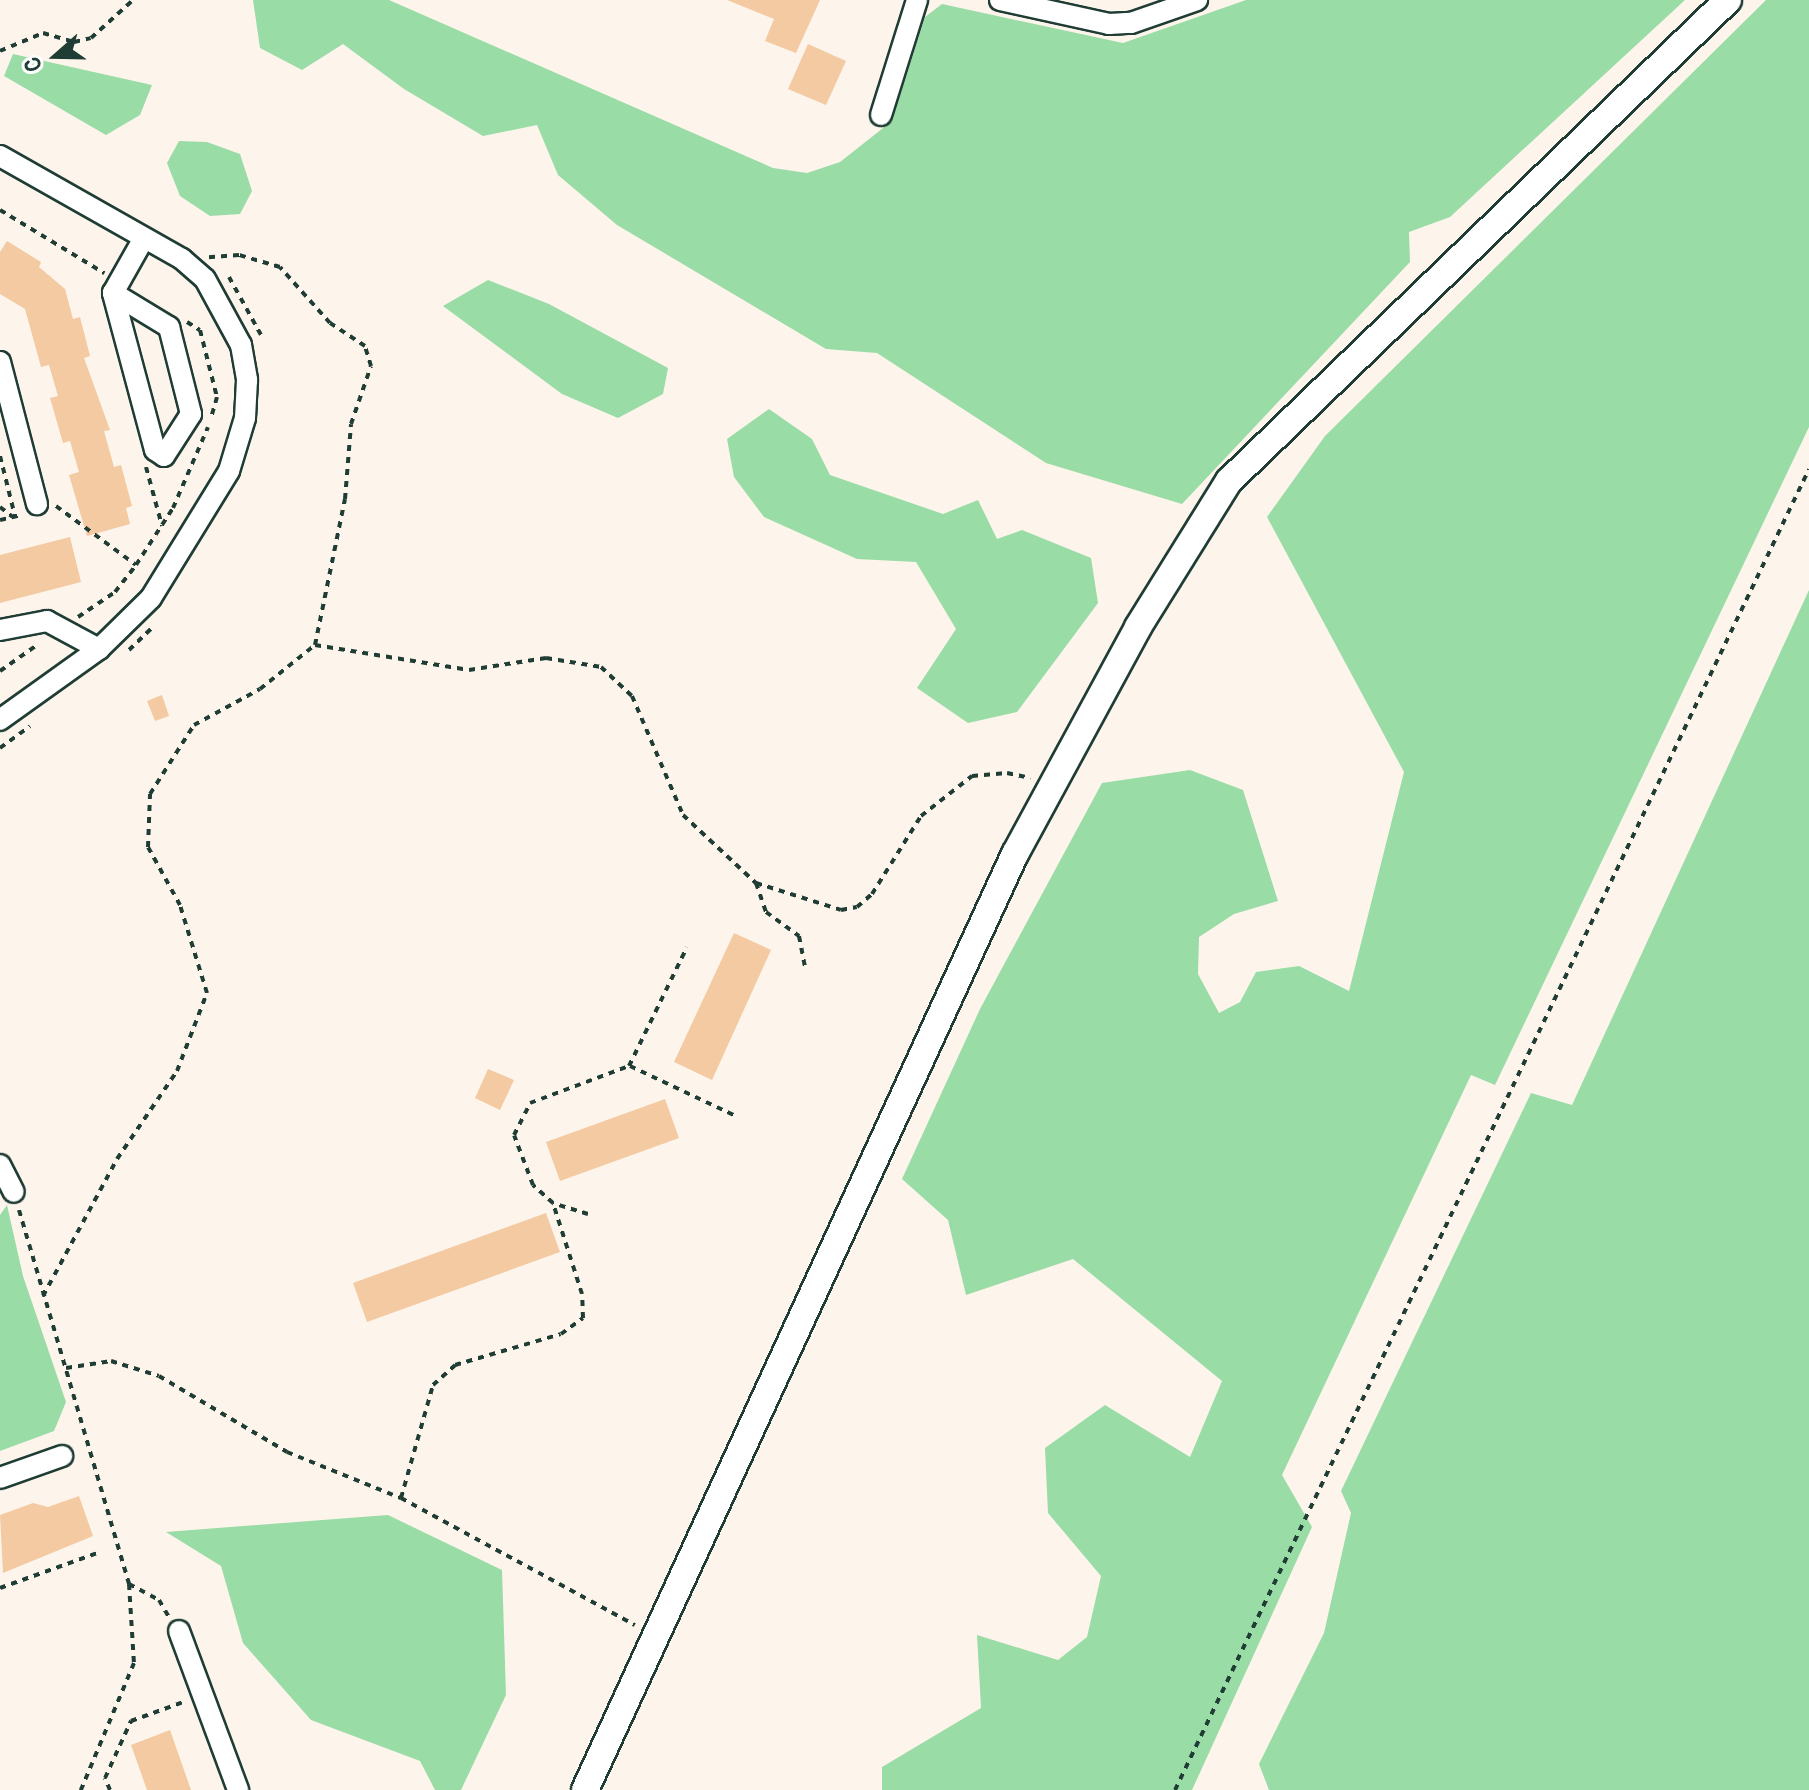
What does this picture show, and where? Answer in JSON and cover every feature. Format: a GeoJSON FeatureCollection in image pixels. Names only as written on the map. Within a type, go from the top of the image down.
{"type":"FeatureCollection","features":[{"type":"Feature","properties":{"kind":"main road"},"geometry":{"type":"LineString","coordinates":[[585,1790],[1015,854],[1138,627],[1229,481],[1728,0]]}},
{"type":"Feature","properties":{"kind":"street"},"geometry":{"type":"LineString","coordinates":[[881,115],[917,0]]}},
{"type":"Feature","properties":{"kind":"street"},"geometry":{"type":"LineString","coordinates":[[1000,0],[1109,24],[1131,23],[1197,0]]}},
{"type":"Feature","properties":{"kind":"street"},"geometry":{"type":"LineString","coordinates":[[0,156],[182,259],[205,279],[241,345],[247,380],[245,418],[229,471],[151,598],[99,649],[0,720]]}},
{"type":"Feature","properties":{"kind":"street"},"geometry":{"type":"LineString","coordinates":[[116,287],[169,327],[191,414],[164,456],[155,450],[116,287],[144,238]]}},
{"type":"Feature","properties":{"kind":"street"},"geometry":{"type":"LineString","coordinates":[[0,362],[36,509]]}},
{"type":"Feature","properties":{"kind":"street"},"geometry":{"type":"LineString","coordinates":[[0,630],[27,621],[63,627],[99,649]]}},
{"type":"Feature","properties":{"kind":"street"},"geometry":{"type":"LineString","coordinates":[[0,1165],[14,1192]]}},
{"type":"Feature","properties":{"kind":"street"},"geometry":{"type":"LineString","coordinates":[[0,1478],[62,1456]]}},
{"type":"Feature","properties":{"kind":"street"},"geometry":{"type":"LineString","coordinates":[[179,1631],[238,1790]]}},
{"type":"Feature","properties":{"kind":"path"},"geometry":{"type":"LineString","coordinates":[[0,51],[43,33],[74,42],[91,38],[133,0]]}},
{"type":"Feature","properties":{"kind":"path"},"geometry":{"type":"LineString","coordinates":[[0,210],[116,287]]}},
{"type":"Feature","properties":{"kind":"path"},"geometry":{"type":"LineString","coordinates":[[43,1296],[117,1159],[177,1071],[207,993],[180,905],[148,847],[150,794],[194,725],[260,689],[315,645],[345,499],[351,424],[371,366],[365,346],[330,323],[280,267],[239,255],[182,259]]}},
{"type":"Feature","properties":{"kind":"path"},"geometry":{"type":"LineString","coordinates":[[0,671],[115,592],[136,565],[200,454],[217,397],[200,330],[175,315]]}},
{"type":"Feature","properties":{"kind":"path"},"geometry":{"type":"LineString","coordinates":[[0,456],[14,517]]}},
{"type":"Feature","properties":{"kind":"path"},"geometry":{"type":"LineString","coordinates":[[1175,1790],[1809,469]]}},
{"type":"Feature","properties":{"kind":"path"},"geometry":{"type":"LineString","coordinates":[[0,520],[56,506],[136,565]]}},
{"type":"Feature","properties":{"kind":"path"},"geometry":{"type":"LineString","coordinates":[[0,507],[14,517]]}},
{"type":"Feature","properties":{"kind":"path"},"geometry":{"type":"LineString","coordinates":[[315,645],[469,670],[546,658],[601,667],[632,696],[683,815],[756,883],[841,910],[857,907],[872,894],[921,816],[972,776],[1007,773],[1054,783]]}},
{"type":"Feature","properties":{"kind":"path"},"geometry":{"type":"LineString","coordinates":[[756,883],[766,912],[799,936],[805,967]]}},
{"type":"Feature","properties":{"kind":"path"},"geometry":{"type":"LineString","coordinates":[[588,1214],[553,1203],[533,1185],[514,1135],[530,1103],[629,1066],[687,947]]}},
{"type":"Feature","properties":{"kind":"path"},"geometry":{"type":"LineString","coordinates":[[629,1066],[736,1116]]}},
{"type":"Feature","properties":{"kind":"path"},"geometry":{"type":"LineString","coordinates":[[14,1192],[129,1584],[134,1663],[81,1790]]}},
{"type":"Feature","properties":{"kind":"path"},"geometry":{"type":"LineString","coordinates":[[401,1498],[433,1385],[455,1365],[561,1334],[583,1318],[582,1294],[553,1203]]}},
{"type":"Feature","properties":{"kind":"path"},"geometry":{"type":"LineString","coordinates":[[66,1368],[111,1361],[159,1376],[287,1452],[401,1498],[655,1636]]}},
{"type":"Feature","properties":{"kind":"path"},"geometry":{"type":"LineString","coordinates":[[0,1588],[100,1552]]}},
{"type":"Feature","properties":{"kind":"path"},"geometry":{"type":"LineString","coordinates":[[129,1584],[159,1600],[179,1631]]}},
{"type":"Feature","properties":{"kind":"path"},"geometry":{"type":"LineString","coordinates":[[110,1790],[105,1778],[131,1721],[203,1695]]}},
{"type":"Feature","properties":{"kind":"green space"},"geometry":{"type":"Polygon","coordinates":[[[253,0],[389,0],[773,168],[807,173],[840,162],[892,121],[925,17],[942,4],[1123,43],[1246,0],[1685,0],[1450,217],[1409,232],[1410,262],[1182,504],[1046,463],[877,353],[826,349],[617,225],[558,175],[537,125],[483,136],[404,89],[343,44],[302,70],[260,48],[253,0]]]}},
{"type":"Feature","properties":{"kind":"green space"},"geometry":{"type":"Polygon","coordinates":[[[1766,0],[1809,0],[1809,427],[1495,1085],[1471,1075],[1282,1475],[1312,1527],[1192,1790],[882,1790],[882,1767],[981,1708],[977,1635],[1058,1660],[1087,1637],[1101,1576],[1048,1513],[1045,1448],[1105,1405],[1190,1457],[1222,1381],[1073,1259],[966,1295],[948,1220],[902,1179],[980,1009],[1102,783],[1190,770],[1243,790],[1278,901],[1234,914],[1199,937],[1198,974],[1219,1013],[1240,1002],[1256,972],[1299,966],[1349,991],[1404,772],[1267,517],[1325,436],[1766,0]]]}},
{"type":"Feature","properties":{"kind":"green space"},"geometry":{"type":"Polygon","coordinates":[[[13,54],[152,85],[140,115],[106,135],[4,76],[13,54]]]}},
{"type":"Feature","properties":{"kind":"green space"},"geometry":{"type":"Polygon","coordinates":[[[179,141],[207,142],[240,154],[252,191],[240,214],[210,216],[180,196],[167,163],[179,141]]]}},
{"type":"Feature","properties":{"kind":"green space"},"geometry":{"type":"Polygon","coordinates":[[[488,280],[549,304],[668,368],[663,394],[618,418],[562,394],[443,306],[488,280]]]}},
{"type":"Feature","properties":{"kind":"green space"},"geometry":{"type":"Polygon","coordinates":[[[769,409],[812,439],[830,475],[943,514],[978,500],[997,539],[1022,530],[1091,558],[1098,603],[1017,712],[968,723],[917,688],[956,629],[916,562],[857,559],[764,517],[734,477],[727,439],[769,409]]]}},
{"type":"Feature","properties":{"kind":"green space"},"geometry":{"type":"Polygon","coordinates":[[[1809,590],[1809,1790],[1269,1790],[1259,1764],[1324,1633],[1351,1513],[1341,1491],[1531,1093],[1572,1105],[1809,590]]]}},
{"type":"Feature","properties":{"kind":"green space"},"geometry":{"type":"Polygon","coordinates":[[[7,1205],[23,1276],[66,1402],[54,1431],[0,1451],[0,1215],[7,1205]]]}},
{"type":"Feature","properties":{"kind":"green space"},"geometry":{"type":"Polygon","coordinates":[[[388,1515],[502,1570],[506,1695],[461,1790],[435,1790],[420,1761],[311,1720],[243,1643],[221,1566],[166,1532],[388,1515]]]}},
{"type":"Feature","properties":{"kind":"building"},"geometry":{"type":"Polygon","coordinates":[[[727,0],[820,0],[796,53],[765,41],[774,19],[727,0]]]}},
{"type":"Feature","properties":{"kind":"building"},"geometry":{"type":"Polygon","coordinates":[[[808,44],[846,61],[826,105],[788,89],[808,44]]]}},
{"type":"Feature","properties":{"kind":"building"},"geometry":{"type":"Polygon","coordinates":[[[7,241],[41,262],[39,267],[65,289],[73,319],[80,317],[90,356],[84,358],[110,430],[104,431],[114,467],[121,465],[132,506],[126,508],[130,524],[87,536],[69,475],[79,472],[70,441],[63,443],[50,398],[58,396],[49,365],[41,367],[25,309],[0,294],[0,252],[7,241]]]}},
{"type":"Feature","properties":{"kind":"building"},"geometry":{"type":"Polygon","coordinates":[[[70,537],[81,582],[0,603],[0,555],[70,537]]]}},
{"type":"Feature","properties":{"kind":"building"},"geometry":{"type":"Polygon","coordinates":[[[162,695],[169,716],[155,721],[147,701],[162,695]]]}},
{"type":"Feature","properties":{"kind":"building"},"geometry":{"type":"Polygon","coordinates":[[[734,933],[771,950],[712,1080],[674,1062],[734,933]]]}},
{"type":"Feature","properties":{"kind":"building"},"geometry":{"type":"Polygon","coordinates":[[[488,1069],[514,1080],[500,1110],[475,1098],[488,1069]]]}},
{"type":"Feature","properties":{"kind":"building"},"geometry":{"type":"Polygon","coordinates":[[[665,1099],[679,1138],[560,1181],[546,1142],[665,1099]]]}},
{"type":"Feature","properties":{"kind":"building"},"geometry":{"type":"Polygon","coordinates":[[[546,1213],[560,1252],[367,1322],[353,1283],[546,1213]]]}},
{"type":"Feature","properties":{"kind":"building"},"geometry":{"type":"Polygon","coordinates":[[[79,1496],[93,1536],[3,1573],[0,1515],[33,1503],[48,1507],[79,1496]]]}},
{"type":"Feature","properties":{"kind":"building"},"geometry":{"type":"Polygon","coordinates":[[[170,1730],[191,1790],[147,1790],[131,1745],[170,1730]]]}}]}
